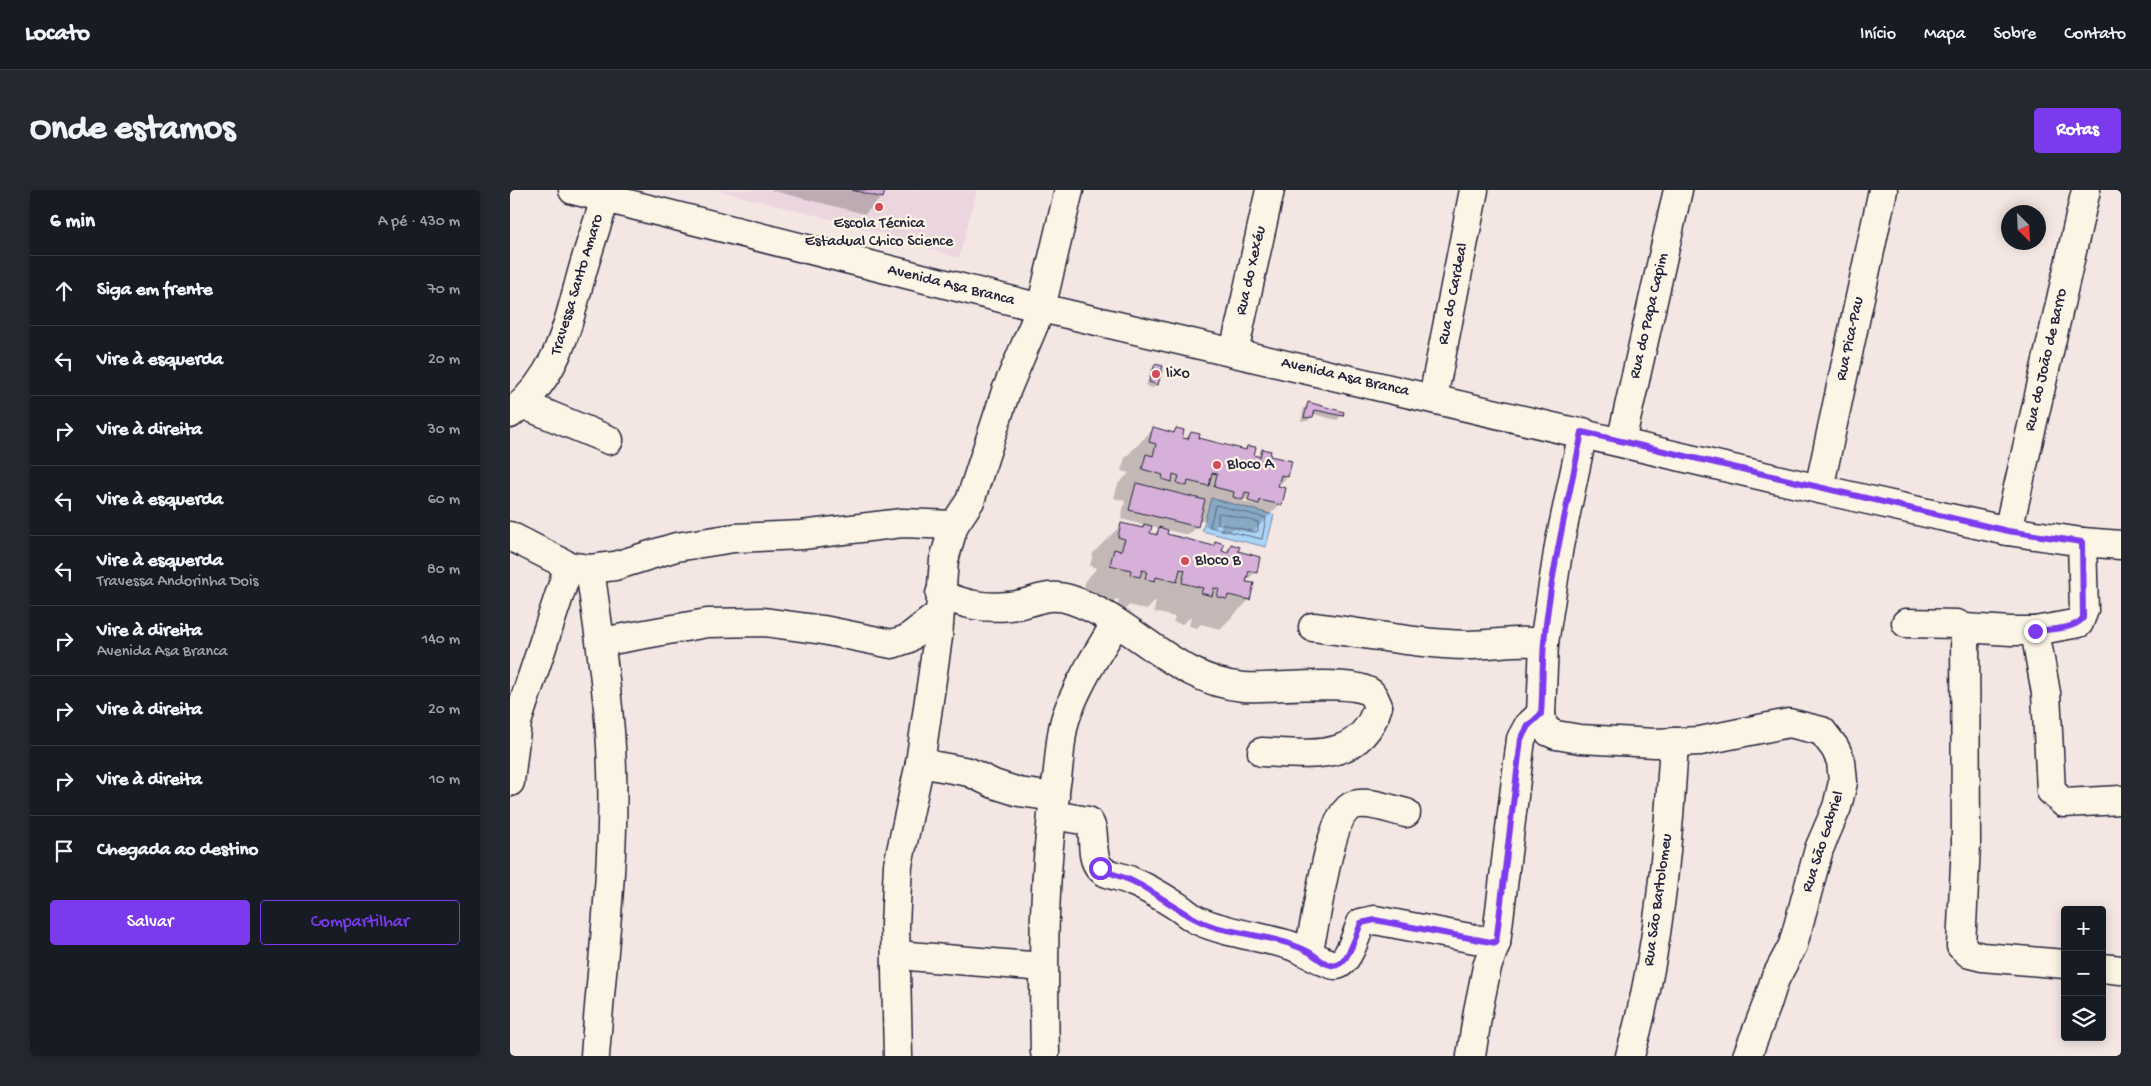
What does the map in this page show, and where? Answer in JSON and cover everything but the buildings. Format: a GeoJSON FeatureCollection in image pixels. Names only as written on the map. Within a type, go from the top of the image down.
{"type":"FeatureCollection","features":[{"type":"Feature","properties":{"kind":"street"},"geometry":{"type":"LineString","coordinates":[[898,1056],[895,925],[898,866],[920,764],[944,560],[954,525],[970,501],[1006,391],[1041,308],[1069,190]]}},
{"type":"Feature","properties":{"kind":"street","name":"Rua do Xexéu"},"geometry":{"type":"LineString","coordinates":[[1234,352],[1270,190]]}},
{"type":"Feature","properties":{"kind":"street","name":"Rua do Cardeal"},"geometry":{"type":"LineString","coordinates":[[1433,398],[1474,190]]}},
{"type":"Feature","properties":{"kind":"street","name":"Rua do Papa Capim"},"geometry":{"type":"LineString","coordinates":[[1621,442],[1678,190]]}},
{"type":"Feature","properties":{"kind":"street","name":"Rua Pica-Pau"},"geometry":{"type":"LineString","coordinates":[[1819,489],[1883,190]]}},
{"type":"Feature","properties":{"kind":"street","name":"Rua do João de Barro"},"geometry":{"type":"LineString","coordinates":[[2008,531],[2086,190]]}},
{"type":"Feature","properties":{"kind":"street","name":"Avenida Asa Branca"},"geometry":{"type":"LineString","coordinates":[[586,193],[1041,308],[1582,432],[1819,489],[2008,531],[2082,542],[2121,545]]}},
{"type":"Feature","properties":{"kind":"street","name":"Travessa Santo Amaro"},"geometry":{"type":"LineString","coordinates":[[516,409],[547,375],[561,347],[586,193]]}},
{"type":"Feature","properties":{"kind":"street"},"geometry":{"type":"LineString","coordinates":[[516,409],[609,440]]}},
{"type":"Feature","properties":{"kind":"street"},"geometry":{"type":"LineString","coordinates":[[1582,432],[1559,546],[1544,643],[1541,714],[1543,726],[1548,732],[1556,735],[1580,739],[1674,742]]}},
{"type":"Feature","properties":{"kind":"street"},"geometry":{"type":"LineString","coordinates":[[510,536],[580,568],[621,564],[676,547],[734,538],[802,535],[902,522],[954,525]]}},
{"type":"Feature","properties":{"kind":"street"},"geometry":{"type":"LineString","coordinates":[[1906,623],[1957,624],[1966,628],[2035,631],[2071,626],[2079,623],[2083,618],[2082,542]]}},
{"type":"Feature","properties":{"kind":"street"},"geometry":{"type":"LineString","coordinates":[[580,568],[601,642],[610,735],[612,812],[595,1056]]}},
{"type":"Feature","properties":{"kind":"street"},"geometry":{"type":"LineString","coordinates":[[510,782],[517,722],[580,568]]}},
{"type":"Feature","properties":{"kind":"street"},"geometry":{"type":"LineString","coordinates":[[601,642],[615,641],[706,623],[764,622],[823,630],[892,644],[907,639],[939,604],[991,607],[1012,606],[1044,596],[1054,596],[1072,600],[1102,614],[1178,666],[1226,685],[1246,687],[1361,688],[1372,694],[1378,706],[1374,722],[1366,734],[1357,742],[1341,749],[1321,753],[1262,752]]}},
{"type":"Feature","properties":{"kind":"street"},"geometry":{"type":"LineString","coordinates":[[1045,1053],[1043,967],[1047,853],[1061,744],[1070,706],[1098,652],[1116,623]]}},
{"type":"Feature","properties":{"kind":"street"},"geometry":{"type":"LineString","coordinates":[[1313,627],[1407,641],[1469,645],[1525,640],[1544,643]]}},
{"type":"Feature","properties":{"kind":"street"},"geometry":{"type":"LineString","coordinates":[[1966,628],[1966,844],[1961,946],[1970,954],[1982,957],[2061,964]]}},
{"type":"Feature","properties":{"kind":"street"},"geometry":{"type":"LineString","coordinates":[[2035,631],[2046,693],[2051,791],[2064,804],[2121,800]]}},
{"type":"Feature","properties":{"kind":"street"},"geometry":{"type":"LineString","coordinates":[[1471,1056],[1487,968],[1496,943],[1521,739],[1528,726],[1541,714]]}},
{"type":"Feature","properties":{"kind":"street","name":"Rua São Gabriel"},"geometry":{"type":"LineString","coordinates":[[1674,742],[1700,741],[1789,723],[1822,731],[1835,748],[1841,761],[1843,782],[1837,807],[1819,850],[1793,945],[1774,979],[1766,1007],[1747,1056]]}},
{"type":"Feature","properties":{"kind":"street","name":"Rua São Bartolomeu"},"geometry":{"type":"LineString","coordinates":[[1630,1056],[1650,970],[1665,875],[1674,742]]}},
{"type":"Feature","properties":{"kind":"street"},"geometry":{"type":"LineString","coordinates":[[920,764],[970,772],[994,784],[1019,792],[1088,821],[1093,830],[1092,843],[1097,864],[1105,871],[1148,890],[1195,919],[1214,926],[1308,951],[1332,965],[1341,963],[1361,923],[1366,920],[1375,920],[1496,943]]}},
{"type":"Feature","properties":{"kind":"street"},"geometry":{"type":"LineString","coordinates":[[1308,951],[1314,935],[1327,860],[1341,816],[1347,808],[1355,804],[1406,813]]}},
{"type":"Feature","properties":{"kind":"street"},"geometry":{"type":"LineString","coordinates":[[896,955],[1043,967]]}},
{"type":"Feature","properties":{"kind":"street"},"geometry":{"type":"LineString","coordinates":[[2106,968],[2121,970]]}},
{"type":"Feature","properties":{"kind":"shaded area","name":"Escola Técnica Estadual Chico Science"},"geometry":{"type":"Polygon","coordinates":[[[716,190],[977,190],[959,258],[854,225],[716,190]]]}},
{"type":"Feature","properties":{"kind":"water"},"geometry":{"type":"Polygon","coordinates":[[[1211,498],[1274,515],[1266,547],[1202,531],[1211,498]]]}},
{"type":"Feature","properties":{"kind":"place","name":"Escola Técnica Estadual Chico Science"},"geometry":{"type":"Point","coordinates":[879,207]}},
{"type":"Feature","properties":{"kind":"place","name":"lixo"},"geometry":{"type":"Point","coordinates":[1156,374]}},
{"type":"Feature","properties":{"kind":"place","name":"Bloco A"},"geometry":{"type":"Point","coordinates":[1217,465]}},
{"type":"Feature","properties":{"kind":"place","name":"Bloco B"},"geometry":{"type":"Point","coordinates":[1185,561]}},
{"type":"Feature","properties":{"kind":"route"},"geometry":{"type":"LineString","coordinates":[[1100,868],[1131,880],[1157,894],[1195,919],[1214,926],[1291,945],[1308,951],[1332,965],[1337,965],[1344,961],[1361,923],[1366,920],[1375,920],[1496,943],[1521,739],[1528,726],[1541,714],[1544,643],[1559,546],[1582,432],[1819,489],[2008,531],[2082,542],[2083,618],[2079,623],[2071,626],[2035,631]]}}]}
